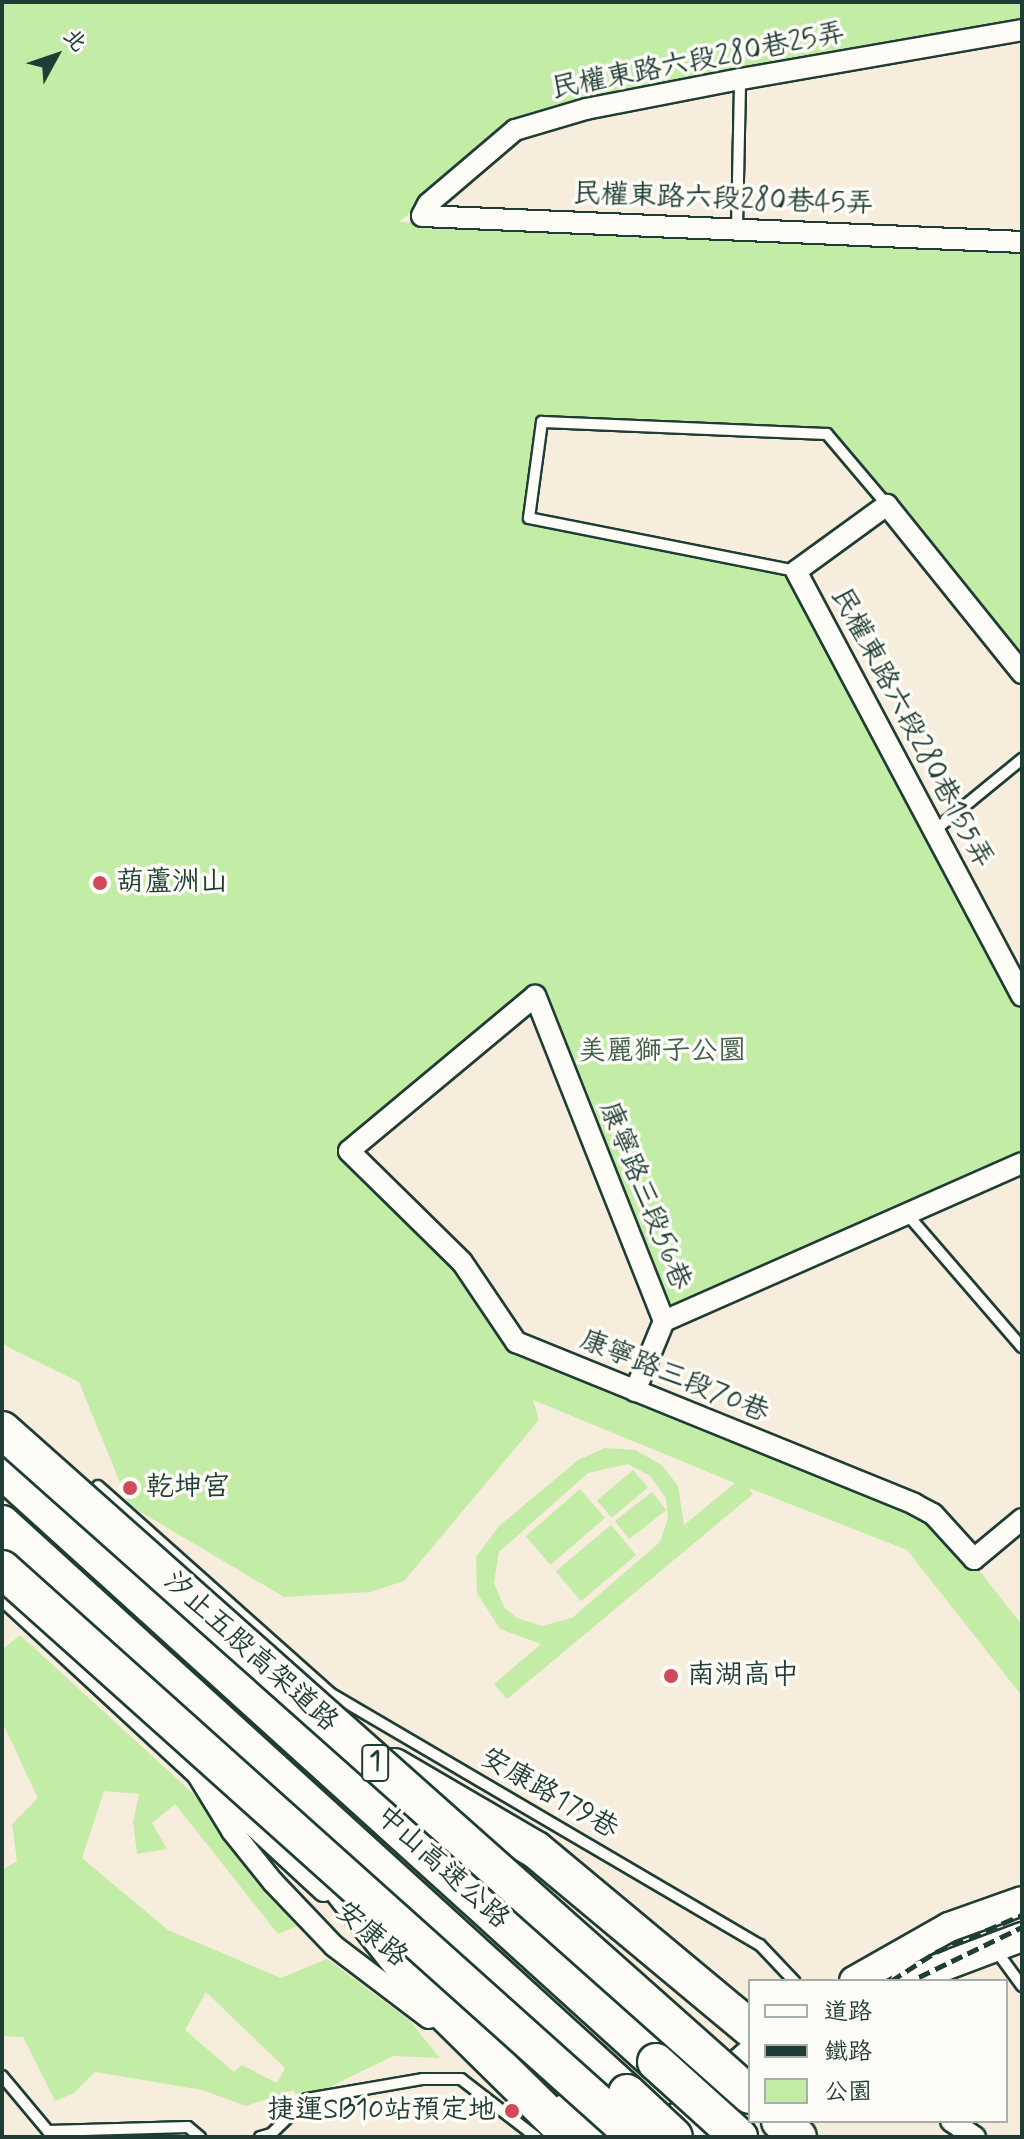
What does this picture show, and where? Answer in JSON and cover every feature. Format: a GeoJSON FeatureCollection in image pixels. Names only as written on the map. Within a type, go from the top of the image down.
{"type":"FeatureCollection","features":[{"type":"Feature","properties":{"kind":"highway","name":"汐止五股高架道路"},"geometry":{"type":"LineString","coordinates":[[2,1430],[748,2093]]}},
{"type":"Feature","properties":{"kind":"highway","name":"中山高速公路"},"geometry":{"type":"LineString","coordinates":[[2,1470],[739,2137]]}},
{"type":"Feature","properties":{"kind":"highway","name":"中山高速公路"},"geometry":{"type":"LineString","coordinates":[[2,1524],[210,1708],[674,2137]]}},
{"type":"Feature","properties":{"kind":"highway"},"geometry":{"type":"LineString","coordinates":[[2,1569],[636,2137]]}},
{"type":"Feature","properties":{"kind":"highway"},"geometry":{"type":"LineString","coordinates":[[132,1588],[297,1706],[536,1850],[748,2026]]}},
{"type":"Feature","properties":{"kind":"highway"},"geometry":{"type":"LineString","coordinates":[[210,1708],[263,1787],[425,1993],[554,2123]]}},
{"type":"Feature","properties":{"kind":"highway"},"geometry":{"type":"LineString","coordinates":[[782,2123],[798,2137]]}},
{"type":"Feature","properties":{"kind":"main road"},"geometry":{"type":"LineString","coordinates":[[858,1979],[949,1927],[1022,1901]]}},
{"type":"Feature","properties":{"kind":"main road"},"geometry":{"type":"LineString","coordinates":[[910,1979],[992,1945],[1022,1937]]}},
{"type":"Feature","properties":{"kind":"main road"},"geometry":{"type":"LineString","coordinates":[[656,2137],[748,2056]]}},
{"type":"Feature","properties":{"kind":"main road"},"geometry":{"type":"LineString","coordinates":[[695,2137],[748,2087]]}},
{"type":"Feature","properties":{"kind":"street","name":"民權東路六段280巷25弄"},"geometry":{"type":"LineString","coordinates":[[422,216],[428,204],[515,130],[586,109],[740,79],[1021,35]]}},
{"type":"Feature","properties":{"kind":"street","name":"民權東路六段280巷45弄"},"geometry":{"type":"LineString","coordinates":[[422,216],[1022,242]]}},
{"type":"Feature","properties":{"kind":"street"},"geometry":{"type":"LineString","coordinates":[[796,571],[887,505],[1022,673]]}},
{"type":"Feature","properties":{"kind":"street","name":"民權東路六段280巷155弄"},"geometry":{"type":"LineString","coordinates":[[796,571],[1022,996]]}},
{"type":"Feature","properties":{"kind":"street","name":"康寧路三段56巷"},"geometry":{"type":"LineString","coordinates":[[349,1151],[535,996],[664,1321],[1022,1163]]}},
{"type":"Feature","properties":{"kind":"street","name":"康寧路三段70巷"},"geometry":{"type":"LineString","coordinates":[[349,1151],[462,1262],[516,1342],[914,1504],[933,1514],[974,1559],[1022,1519]]}},
{"type":"Feature","properties":{"kind":"street"},"geometry":{"type":"LineString","coordinates":[[635,1391],[664,1321]]}},
{"type":"Feature","properties":{"kind":"street","name":"安康路"},"geometry":{"type":"LineString","coordinates":[[2,1594],[191,1764],[271,1846],[324,1891]]}},
{"type":"Feature","properties":{"kind":"street","name":"安康路"},"geometry":{"type":"LineString","coordinates":[[191,1764],[232,1831],[334,1946],[460,2043],[510,2090],[554,2123],[598,2137]]}},
{"type":"Feature","properties":{"kind":"street"},"geometry":{"type":"LineString","coordinates":[[954,2123],[975,2137]]}},
{"type":"Feature","properties":{"kind":"lane"},"geometry":{"type":"LineString","coordinates":[[737,228],[740,79]]}},
{"type":"Feature","properties":{"kind":"lane"},"geometry":{"type":"LineString","coordinates":[[796,571],[529,518],[542,422],[827,434],[887,505]]}},
{"type":"Feature","properties":{"kind":"lane"},"geometry":{"type":"LineString","coordinates":[[934,831],[1022,759]]}},
{"type":"Feature","properties":{"kind":"lane"},"geometry":{"type":"LineString","coordinates":[[907,1214],[1022,1347]]}},
{"type":"Feature","properties":{"kind":"lane","name":"安康路179巷"},"geometry":{"type":"LineString","coordinates":[[98,1486],[278,1650],[330,1693],[760,1945],[792,1979]]}},
{"type":"Feature","properties":{"kind":"lane"},"geometry":{"type":"LineString","coordinates":[[992,1945],[1022,1986]]}},
{"type":"Feature","properties":{"kind":"lane"},"geometry":{"type":"LineString","coordinates":[[2,2076],[48,2131],[188,2127],[200,2137]]}},
{"type":"Feature","properties":{"kind":"lane"},"geometry":{"type":"LineString","coordinates":[[260,2137],[271,2134],[307,2099],[423,2079],[461,2079],[554,2123]]}},
{"type":"Feature","properties":{"kind":"green space","name":"美麗獅子公圜"},"geometry":{"type":"Polygon","coordinates":[[[2,2],[1022,2],[1022,18],[531,114],[399,222],[1022,244],[1022,660],[828,428],[540,416],[522,521],[789,573],[1022,1008],[1022,1152],[669,1308],[552,1014],[538,985],[532,984],[336,1150],[459,1274],[513,1350],[925,1519],[978,1569],[1022,1625],[1022,1696],[907,1550],[749,1488],[753,1494],[507,1699],[494,1684],[541,1644],[500,1629],[477,1593],[476,1557],[499,1526],[578,1460],[605,1448],[635,1450],[662,1465],[678,1486],[684,1525],[735,1483],[533,1400],[539,1420],[404,1581],[370,1592],[284,1597],[129,1505],[79,1382],[2,1344],[2,2]],[[628,1464],[588,1473],[499,1552],[494,1583],[504,1607],[517,1618],[542,1626],[572,1618],[660,1542],[668,1519],[666,1498],[650,1476],[628,1464]]]}},
{"type":"Feature","properties":{"kind":"green space"},"geometry":{"type":"Polygon","coordinates":[[[633,1470],[648,1488],[612,1518],[597,1500],[633,1470]]]}},
{"type":"Feature","properties":{"kind":"green space"},"geometry":{"type":"Polygon","coordinates":[[[580,1489],[605,1518],[551,1565],[526,1536],[580,1489]]]}},
{"type":"Feature","properties":{"kind":"green space"},"geometry":{"type":"Polygon","coordinates":[[[652,1492],[666,1510],[629,1539],[615,1521],[652,1492]]]}},
{"type":"Feature","properties":{"kind":"green space"},"geometry":{"type":"Polygon","coordinates":[[[611,1525],[636,1555],[581,1601],[556,1571],[611,1525]]]}},
{"type":"Feature","properties":{"kind":"green space"},"geometry":{"type":"Polygon","coordinates":[[[20,1635],[224,1822],[305,1923],[278,1934],[175,1804],[152,1823],[167,1849],[137,1854],[133,1822],[139,1794],[104,1791],[82,1858],[168,1930],[281,1978],[327,1959],[409,2020],[440,2058],[393,2056],[301,2101],[293,2090],[246,2106],[202,2090],[95,2072],[74,2093],[55,2101],[23,2037],[2,2036],[2,1870],[17,1861],[12,1824],[38,1798],[2,1722],[2,1650],[20,1635]],[[206,1992],[185,2030],[234,2072],[242,2065],[277,2083],[285,2068],[206,1992]]]}},
{"type":"Feature","properties":{"kind":"railway"},"geometry":{"type":"LineString","coordinates":[[894,1979],[936,1952],[1022,1915]]}},
{"type":"Feature","properties":{"kind":"railway"},"geometry":{"type":"LineString","coordinates":[[919,1977],[1022,1927]]}},
{"type":"Feature","properties":{"kind":"railway"},"geometry":{"type":"LineString","coordinates":[[750,2137],[759,2123]]}},
{"type":"Feature","properties":{"kind":"place","name":"葫蘆洲山"},"geometry":{"type":"Point","coordinates":[100,883]}},
{"type":"Feature","properties":{"kind":"place","name":"乾坤宮"},"geometry":{"type":"Point","coordinates":[130,1488]}},
{"type":"Feature","properties":{"kind":"place","name":"南湖高中"},"geometry":{"type":"Point","coordinates":[671,1676]}},
{"type":"Feature","properties":{"kind":"place","name":"捷運SB10站預定地"},"geometry":{"type":"Point","coordinates":[512,2111]}}]}
